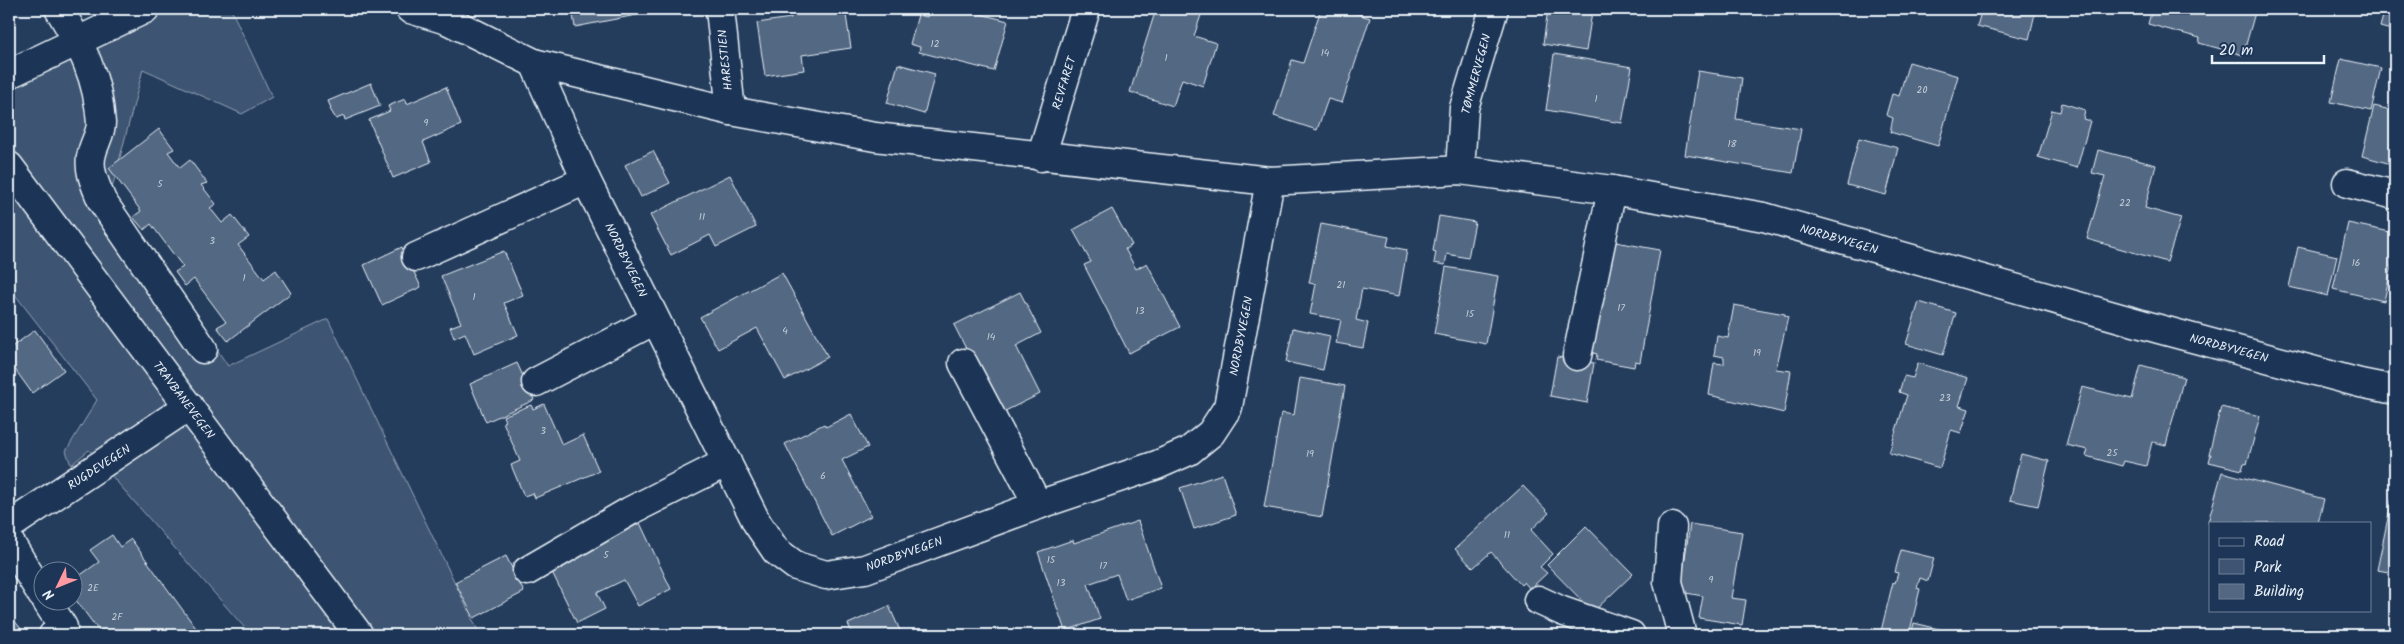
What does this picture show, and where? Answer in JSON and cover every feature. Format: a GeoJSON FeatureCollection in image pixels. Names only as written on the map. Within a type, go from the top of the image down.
{"type":"FeatureCollection","features":[{"type":"Feature","properties":{"kind":"street"},"geometry":{"type":"LineString","coordinates":[[59,9],[78,39],[93,72],[101,126],[91,155],[92,177],[102,201],[203,349]]}},
{"type":"Feature","properties":{"kind":"street"},"geometry":{"type":"LineString","coordinates":[[9,74],[78,39],[145,9]]}},
{"type":"Feature","properties":{"kind":"street","name":"NORDBYVEGEN"},"geometry":{"type":"LineString","coordinates":[[410,9],[447,20],[534,63],[731,111],[875,137],[1270,181],[1460,170],[1612,190],[1764,217],[2159,329],[2360,383],[2395,390]]}},
{"type":"Feature","properties":{"kind":"street","name":"HARESTIEN"},"geometry":{"type":"LineString","coordinates":[[720,9],[731,111]]}},
{"type":"Feature","properties":{"kind":"street","name":"REVFARET"},"geometry":{"type":"LineString","coordinates":[[1042,157],[1086,9]]}},
{"type":"Feature","properties":{"kind":"street","name":"TØMMERVEGEN"},"geometry":{"type":"LineString","coordinates":[[1460,170],[1464,108],[1494,9]]}},
{"type":"Feature","properties":{"kind":"street","name":"NORDBYVEGEN"},"geometry":{"type":"LineString","coordinates":[[534,63],[586,180],[757,523],[776,551],[796,566],[826,575],[865,569],[1038,505],[1157,465],[1189,450],[1211,433],[1228,407],[1270,181]]}},
{"type":"Feature","properties":{"kind":"street","name":"TRAVBANEVEGEN"},"geometry":{"type":"LineString","coordinates":[[9,166],[359,635]]}},
{"type":"Feature","properties":{"kind":"street"},"geometry":{"type":"LineString","coordinates":[[416,257],[586,180]]}},
{"type":"Feature","properties":{"kind":"street"},"geometry":{"type":"LineString","coordinates":[[2347,183],[2395,195]]}},
{"type":"Feature","properties":{"kind":"street"},"geometry":{"type":"LineString","coordinates":[[1577,356],[1612,190]]}},
{"type":"Feature","properties":{"kind":"street"},"geometry":{"type":"LineString","coordinates":[[536,382],[655,320]]}},
{"type":"Feature","properties":{"kind":"street"},"geometry":{"type":"LineString","coordinates":[[963,363],[1038,505]]}},
{"type":"Feature","properties":{"kind":"street","name":"RUGDEVEGEN"},"geometry":{"type":"LineString","coordinates":[[9,526],[189,406]]}},
{"type":"Feature","properties":{"kind":"street"},"geometry":{"type":"LineString","coordinates":[[527,570],[630,511],[727,462]]}},
{"type":"Feature","properties":{"kind":"street"},"geometry":{"type":"LineString","coordinates":[[1672,527],[1668,582],[1682,635]]}},
{"type":"Feature","properties":{"kind":"street"},"geometry":{"type":"LineString","coordinates":[[9,541],[32,579]]}},
{"type":"Feature","properties":{"kind":"street"},"geometry":{"type":"LineString","coordinates":[[1538,600],[1562,611],[1632,635]]}},
{"type":"Feature","properties":{"kind":"street"},"geometry":{"type":"LineString","coordinates":[[51,612],[58,631]]}},
{"type":"Feature","properties":{"kind":"green space"},"geometry":{"type":"Polygon","coordinates":[[[111,9],[231,9],[272,97],[242,114],[143,69],[111,192],[228,366],[328,319],[480,635],[251,635],[89,450],[71,465],[66,451],[97,400],[9,287],[9,79],[111,9]]]}},
{"type":"Feature","properties":{"kind":"building"},"geometry":{"type":"Polygon","coordinates":[[[572,9],[662,9],[662,10],[575,27],[572,9]]]}},
{"type":"Feature","properties":{"kind":"building"},"geometry":{"type":"Polygon","coordinates":[[[790,9],[845,9],[851,48],[802,55],[804,70],[765,76],[757,23],[791,18],[790,9]]]}},
{"type":"Feature","properties":{"kind":"building"},"geometry":{"type":"Polygon","coordinates":[[[929,9],[961,9],[1008,21],[994,71],[919,52],[920,47],[910,44],[918,15],[927,17],[929,9]]]}},
{"type":"Feature","properties":{"kind":"building"},"geometry":{"type":"Polygon","coordinates":[[[1156,9],[1203,9],[1194,36],[1216,43],[1203,86],[1182,79],[1173,106],[1130,92],[1156,9]]]}},
{"type":"Feature","properties":{"kind":"building"},"geometry":{"type":"Polygon","coordinates":[[[1321,9],[1342,9],[1370,18],[1342,103],[1328,99],[1317,130],[1274,116],[1292,60],[1303,63],[1321,9]]]}},
{"type":"Feature","properties":{"kind":"building"},"geometry":{"type":"Polygon","coordinates":[[[1548,9],[1592,12],[1586,51],[1543,44],[1548,9]]]}},
{"type":"Feature","properties":{"kind":"building"},"geometry":{"type":"Polygon","coordinates":[[[1982,9],[2036,9],[2029,39],[1977,26],[1982,9]]]}},
{"type":"Feature","properties":{"kind":"building"},"geometry":{"type":"Polygon","coordinates":[[[2152,9],[2256,9],[2243,55],[2199,43],[2200,38],[2148,24],[2152,9]]]}},
{"type":"Feature","properties":{"kind":"building"},"geometry":{"type":"Polygon","coordinates":[[[2385,9],[2395,9],[2395,31],[2380,27],[2385,9]]]}},
{"type":"Feature","properties":{"kind":"building"},"geometry":{"type":"Polygon","coordinates":[[[1554,54],[1632,67],[1622,123],[1546,110],[1554,54]]]}},
{"type":"Feature","properties":{"kind":"building"},"geometry":{"type":"Polygon","coordinates":[[[2341,59],[2381,68],[2371,111],[2331,102],[2341,59]]]}},
{"type":"Feature","properties":{"kind":"building"},"geometry":{"type":"Polygon","coordinates":[[[1909,62],[1958,76],[1938,146],[1890,132],[1893,118],[1886,115],[1892,94],[1899,96],[1909,62]]]}},
{"type":"Feature","properties":{"kind":"building"},"geometry":{"type":"Polygon","coordinates":[[[898,64],[935,74],[924,114],[887,103],[898,64]]]}},
{"type":"Feature","properties":{"kind":"building"},"geometry":{"type":"Polygon","coordinates":[[[1698,71],[1742,78],[1736,119],[1801,129],[1793,173],[1685,155],[1698,71]]]}},
{"type":"Feature","properties":{"kind":"building"},"geometry":{"type":"Polygon","coordinates":[[[371,83],[380,106],[345,120],[344,116],[336,119],[328,101],[371,83]]]}},
{"type":"Feature","properties":{"kind":"building"},"geometry":{"type":"Polygon","coordinates":[[[446,87],[461,125],[423,142],[431,162],[393,178],[369,120],[390,111],[388,106],[405,99],[407,104],[446,87]]]}},
{"type":"Feature","properties":{"kind":"building"},"geometry":{"type":"Polygon","coordinates":[[[2062,103],[2085,110],[2083,119],[2090,121],[2077,168],[2038,157],[2052,110],[2060,112],[2062,103]]]}},
{"type":"Feature","properties":{"kind":"building"},"geometry":{"type":"Polygon","coordinates":[[[2374,106],[2395,111],[2395,165],[2362,156],[2374,106]]]}},
{"type":"Feature","properties":{"kind":"building"},"geometry":{"type":"Polygon","coordinates":[[[159,129],[174,149],[168,152],[180,168],[190,160],[207,183],[201,185],[216,204],[210,208],[222,223],[232,215],[249,237],[238,245],[264,279],[276,270],[291,293],[228,341],[217,327],[226,322],[194,279],[185,286],[175,272],[183,267],[151,224],[144,230],[133,217],[141,211],[109,168],[159,129]]]}},
{"type":"Feature","properties":{"kind":"building"},"geometry":{"type":"Polygon","coordinates":[[[1859,138],[1898,148],[1886,195],[1847,185],[1859,138]]]}},
{"type":"Feature","properties":{"kind":"building"},"geometry":{"type":"Polygon","coordinates":[[[2098,150],[2156,165],[2145,208],[2181,218],[2167,262],[2087,239],[2105,176],[2092,173],[2098,150]]]}},
{"type":"Feature","properties":{"kind":"building"},"geometry":{"type":"Polygon","coordinates":[[[653,151],[670,183],[641,197],[625,165],[653,151]]]}},
{"type":"Feature","properties":{"kind":"building"},"geometry":{"type":"Polygon","coordinates":[[[730,175],[756,227],[716,247],[710,235],[671,255],[650,215],[730,175]]]}},
{"type":"Feature","properties":{"kind":"building"},"geometry":{"type":"Polygon","coordinates":[[[1112,209],[1132,245],[1125,249],[1136,269],[1147,263],[1180,327],[1129,353],[1084,265],[1091,262],[1073,230],[1112,209]]]}},
{"type":"Feature","properties":{"kind":"building"},"geometry":{"type":"Polygon","coordinates":[[[1439,216],[1475,222],[1468,258],[1447,254],[1445,265],[1434,263],[1436,252],[1433,251],[1439,216]]]}},
{"type":"Feature","properties":{"kind":"building"},"geometry":{"type":"Polygon","coordinates":[[[2348,223],[2395,233],[2395,252],[2384,301],[2333,289],[2348,223]]]}},
{"type":"Feature","properties":{"kind":"building"},"geometry":{"type":"Polygon","coordinates":[[[1321,224],[1389,237],[1387,246],[1407,250],[1399,296],[1362,289],[1356,320],[1368,323],[1363,348],[1336,343],[1341,320],[1310,314],[1316,284],[1309,283],[1321,224]]]}},
{"type":"Feature","properties":{"kind":"building"},"geometry":{"type":"Polygon","coordinates":[[[1610,241],[1660,250],[1640,362],[1635,361],[1634,367],[1596,360],[1597,354],[1590,352],[1610,241]]]}},
{"type":"Feature","properties":{"kind":"building"},"geometry":{"type":"Polygon","coordinates":[[[402,247],[421,287],[382,305],[364,265],[402,247]]]}},
{"type":"Feature","properties":{"kind":"building"},"geometry":{"type":"Polygon","coordinates":[[[2298,247],[2337,256],[2328,296],[2289,287],[2298,247]]]}},
{"type":"Feature","properties":{"kind":"building"},"geometry":{"type":"Polygon","coordinates":[[[504,251],[523,295],[504,303],[518,335],[474,354],[465,333],[454,338],[450,327],[461,323],[441,276],[504,251]]]}},
{"type":"Feature","properties":{"kind":"building"},"geometry":{"type":"Polygon","coordinates":[[[1446,267],[1498,276],[1486,344],[1434,334],[1446,267]]]}},
{"type":"Feature","properties":{"kind":"building"},"geometry":{"type":"Polygon","coordinates":[[[782,273],[828,357],[785,380],[757,328],[718,349],[700,317],[782,273]]]}},
{"type":"Feature","properties":{"kind":"building"},"geometry":{"type":"Polygon","coordinates":[[[1020,292],[1041,333],[1016,346],[1040,394],[999,414],[954,325],[1020,292]]]}},
{"type":"Feature","properties":{"kind":"building"},"geometry":{"type":"Polygon","coordinates":[[[1919,302],[1956,313],[1943,355],[1906,344],[1919,302]]]}},
{"type":"Feature","properties":{"kind":"building"},"geometry":{"type":"Polygon","coordinates":[[[1734,305],[1785,314],[1788,317],[1776,369],[1791,371],[1784,413],[1709,395],[1714,363],[1724,364],[1724,357],[1714,355],[1717,336],[1728,338],[1734,305]]]}},
{"type":"Feature","properties":{"kind":"building"},"geometry":{"type":"Polygon","coordinates":[[[1293,328],[1330,336],[1323,370],[1286,362],[1293,328]]]}},
{"type":"Feature","properties":{"kind":"building"},"geometry":{"type":"Polygon","coordinates":[[[35,330],[64,370],[32,393],[9,361],[9,349],[35,330]]]}},
{"type":"Feature","properties":{"kind":"building"},"geometry":{"type":"Polygon","coordinates":[[[1557,357],[1594,363],[1587,403],[1550,396],[1557,357]]]}},
{"type":"Feature","properties":{"kind":"building"},"geometry":{"type":"Polygon","coordinates":[[[517,363],[534,400],[486,422],[470,384],[517,363]]]}},
{"type":"Feature","properties":{"kind":"building"},"geometry":{"type":"Polygon","coordinates":[[[1918,363],[1968,378],[1959,406],[1969,409],[1961,433],[1951,430],[1940,468],[1889,453],[1907,395],[1899,392],[1904,376],[1913,378],[1918,363]]]}},
{"type":"Feature","properties":{"kind":"building"},"geometry":{"type":"Polygon","coordinates":[[[2141,365],[2184,377],[2166,445],[2152,442],[2146,466],[2124,461],[2122,466],[2086,456],[2088,450],[2066,445],[2082,387],[2132,399],[2141,365]]]}},
{"type":"Feature","properties":{"kind":"building"},"geometry":{"type":"Polygon","coordinates":[[[1300,378],[1345,386],[1322,517],[1264,507],[1281,413],[1294,415],[1300,378]]]}},
{"type":"Feature","properties":{"kind":"building"},"geometry":{"type":"Polygon","coordinates":[[[544,404],[562,445],[583,435],[599,471],[535,498],[533,493],[524,496],[511,465],[520,461],[503,422],[505,421],[503,416],[531,405],[533,409],[544,404]]]}},
{"type":"Feature","properties":{"kind":"building"},"geometry":{"type":"Polygon","coordinates":[[[2221,407],[2260,416],[2247,464],[2244,463],[2242,470],[2209,462],[2211,454],[2209,454],[2221,407]]]}},
{"type":"Feature","properties":{"kind":"building"},"geometry":{"type":"Polygon","coordinates":[[[851,414],[868,447],[842,460],[871,516],[832,536],[785,444],[824,424],[826,427],[851,414]]]}},
{"type":"Feature","properties":{"kind":"building"},"geometry":{"type":"Polygon","coordinates":[[[2021,454],[2049,461],[2038,506],[2010,500],[2021,454]]]}},
{"type":"Feature","properties":{"kind":"building"},"geometry":{"type":"Polygon","coordinates":[[[2222,472],[2324,499],[2318,522],[2208,522],[2222,472]]]}},
{"type":"Feature","properties":{"kind":"building"},"geometry":{"type":"Polygon","coordinates":[[[1222,474],[1236,515],[1194,529],[1180,488],[1222,474]]]}},
{"type":"Feature","properties":{"kind":"building"},"geometry":{"type":"Polygon","coordinates":[[[1523,486],[1549,513],[1531,530],[1553,554],[1540,567],[1547,573],[1530,589],[1524,582],[1521,585],[1491,552],[1473,568],[1455,549],[1523,486]]]}},
{"type":"Feature","properties":{"kind":"building"},"geometry":{"type":"Polygon","coordinates":[[[2392,499],[2395,500],[2395,573],[2377,570],[2392,499]]]}},
{"type":"Feature","properties":{"kind":"building"},"geometry":{"type":"Polygon","coordinates":[[[1138,521],[1161,588],[1126,600],[1117,574],[1088,584],[1100,619],[1065,631],[1038,552],[1073,540],[1074,543],[1138,521]]]}},
{"type":"Feature","properties":{"kind":"building"},"geometry":{"type":"Polygon","coordinates":[[[640,523],[671,589],[638,606],[624,580],[597,593],[605,609],[577,623],[550,568],[640,523]]]}},
{"type":"Feature","properties":{"kind":"building"},"geometry":{"type":"Polygon","coordinates":[[[1690,524],[1742,532],[1731,598],[1746,600],[1742,625],[1699,618],[1703,596],[1680,592],[1690,524]]]}},
{"type":"Feature","properties":{"kind":"building"},"geometry":{"type":"Polygon","coordinates":[[[1586,526],[1633,574],[1593,612],[1547,565],[1586,526]]]}},
{"type":"Feature","properties":{"kind":"building"},"geometry":{"type":"Polygon","coordinates":[[[112,535],[120,547],[131,539],[201,635],[102,635],[82,608],[82,574],[99,562],[90,550],[112,535]]]}},
{"type":"Feature","properties":{"kind":"building"},"geometry":{"type":"Polygon","coordinates":[[[1901,550],[1934,558],[1928,581],[1920,578],[1917,588],[1920,589],[1909,635],[1880,635],[1893,582],[1895,583],[1898,573],[1895,572],[1901,550]]]}},
{"type":"Feature","properties":{"kind":"building"},"geometry":{"type":"Polygon","coordinates":[[[506,556],[524,592],[474,618],[455,582],[506,556]]]}},
{"type":"Feature","properties":{"kind":"building"},"geometry":{"type":"Polygon","coordinates":[[[889,606],[902,635],[853,635],[848,624],[889,606]]]}},
{"type":"Feature","properties":{"kind":"building"},"geometry":{"type":"Polygon","coordinates":[[[9,614],[22,630],[16,635],[9,635],[9,614]]]}},
{"type":"Feature","properties":{"kind":"building"},"geometry":{"type":"Polygon","coordinates":[[[1914,623],[1964,635],[1911,635],[1914,623]]]}},
{"type":"Feature","properties":{"kind":"building"},"geometry":{"type":"Polygon","coordinates":[[[951,628],[954,635],[934,635],[951,628]]]}}]}
